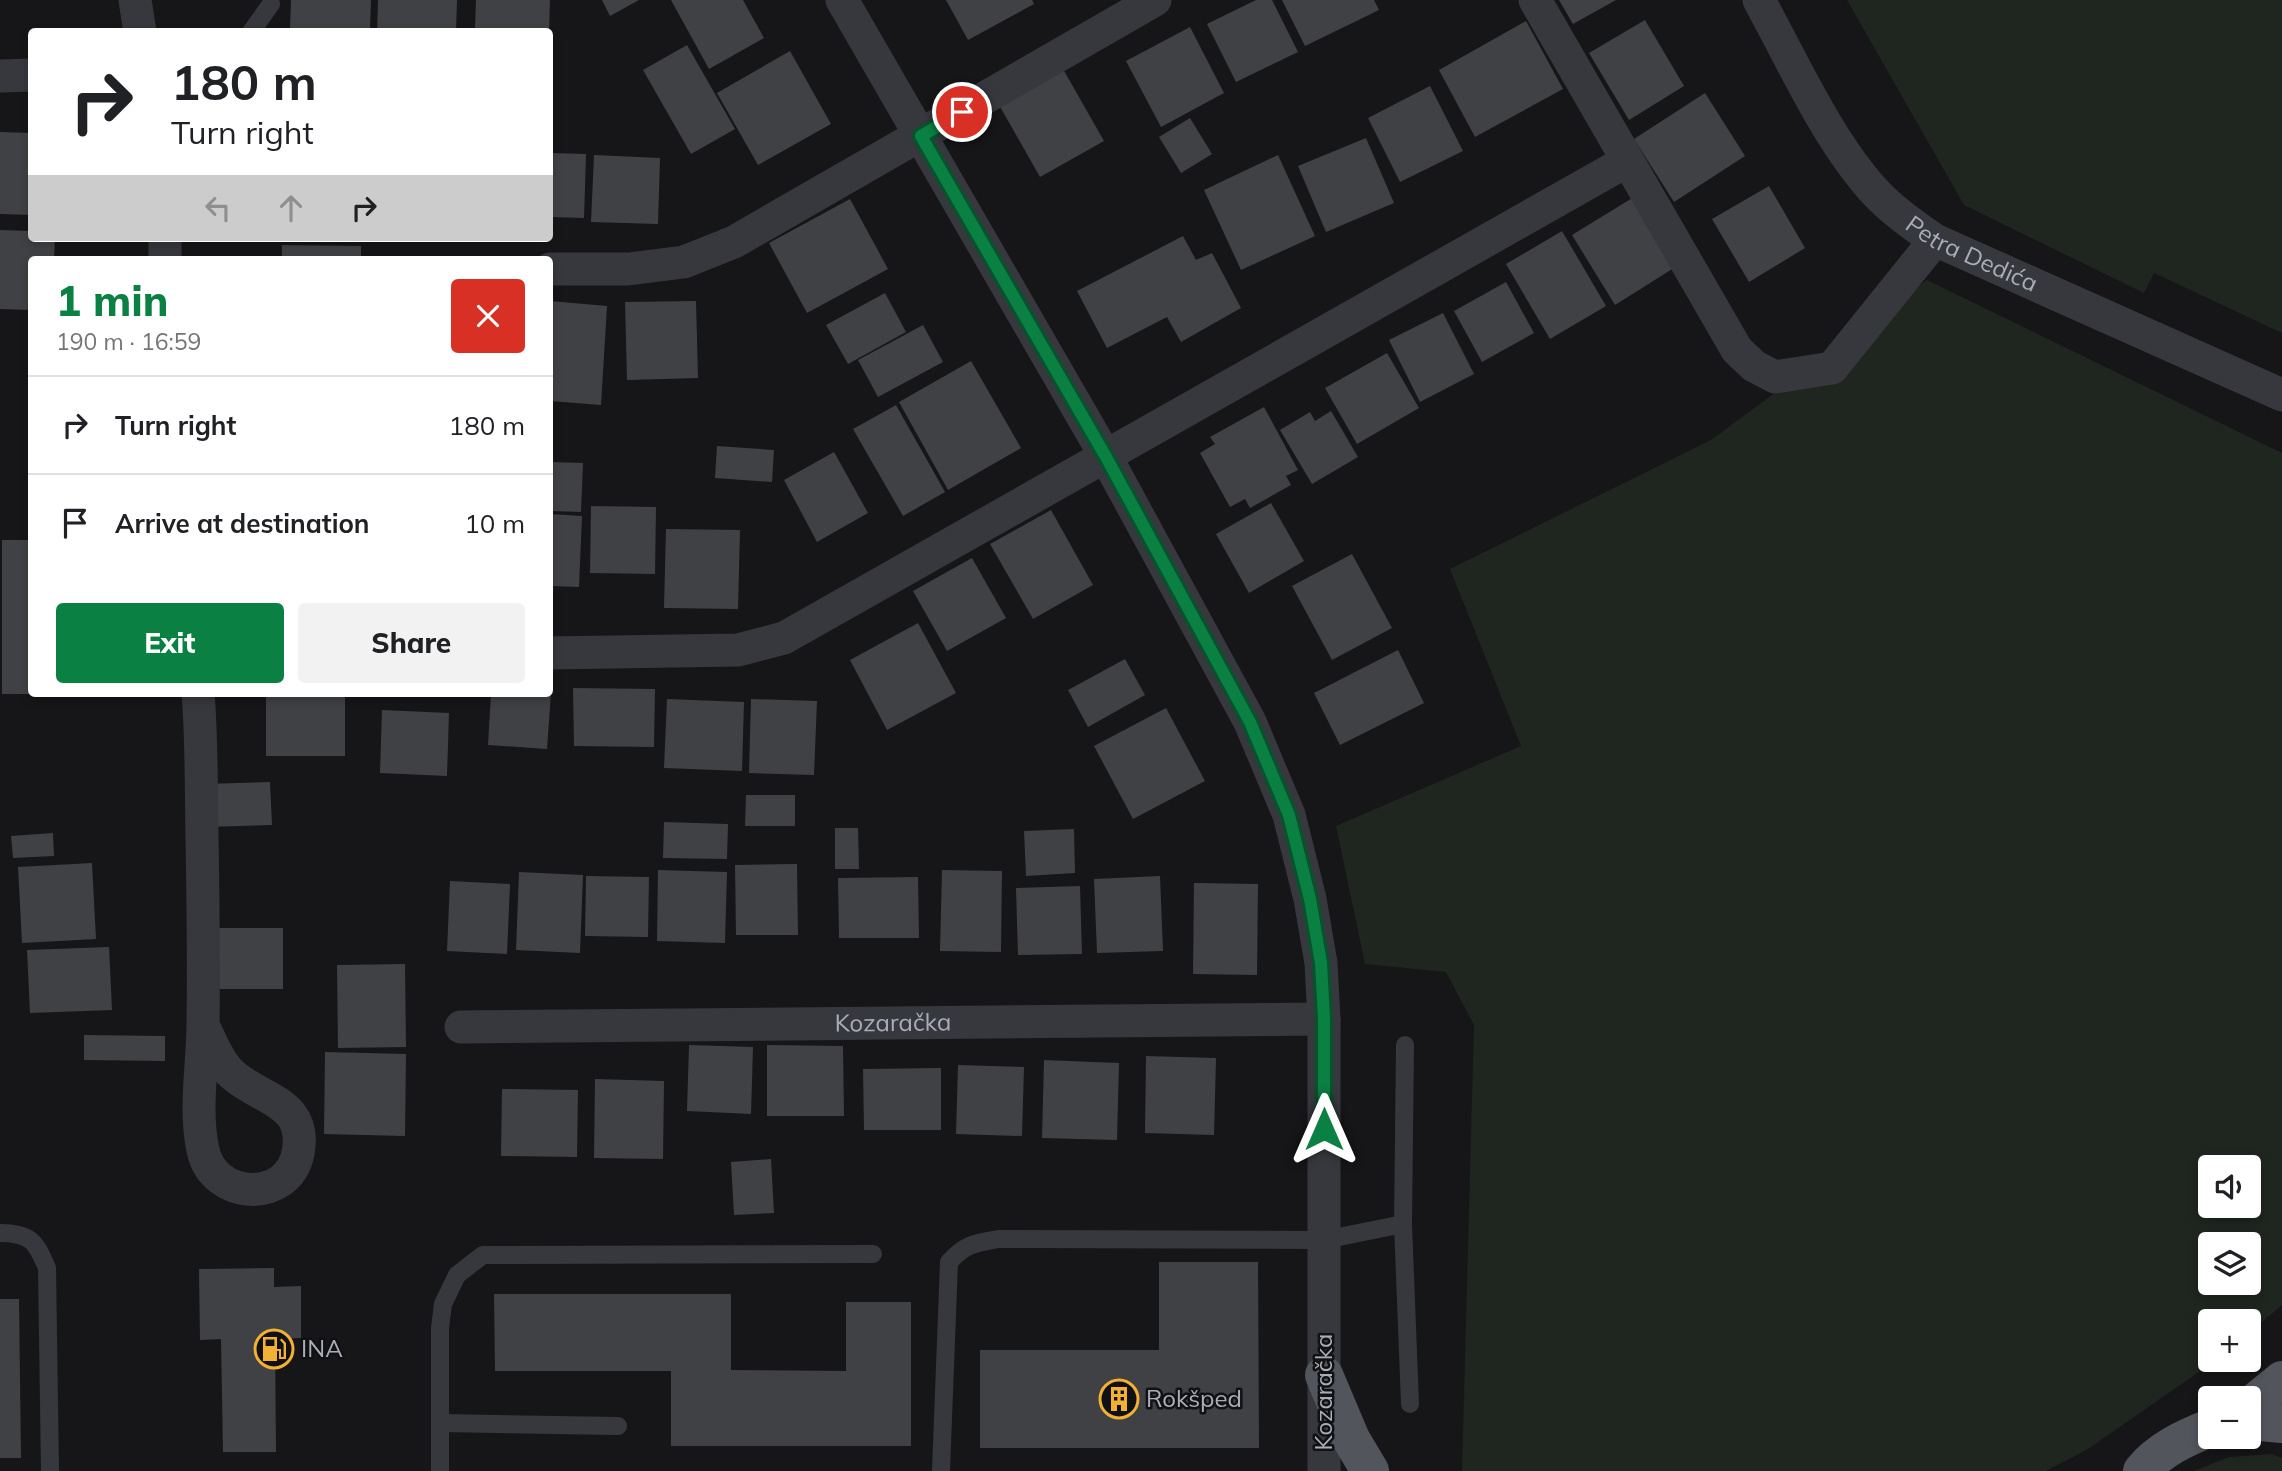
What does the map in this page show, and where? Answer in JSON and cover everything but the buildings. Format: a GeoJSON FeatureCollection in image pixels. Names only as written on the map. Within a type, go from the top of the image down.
{"type":"FeatureCollection","features":[{"type":"Feature","properties":{"kind":"main road"},"geometry":{"type":"LineString","coordinates":[[1324,1375],[1351,1439],[1370,1471]]}},
{"type":"Feature","properties":{"kind":"main road"},"geometry":{"type":"LineString","coordinates":[[2261,1397],[2282,1380]]}},
{"type":"Feature","properties":{"kind":"main road"},"geometry":{"type":"LineString","coordinates":[[2261,1422],[2282,1424]]}},
{"type":"Feature","properties":{"kind":"main road"},"geometry":{"type":"LineString","coordinates":[[2142,1471],[2149,1462],[2180,1440],[2198,1433]]}},
{"type":"Feature","properties":{"kind":"street"},"geometry":{"type":"LineString","coordinates":[[135,0],[139,28]]}},
{"type":"Feature","properties":{"kind":"street","name":"Kozaračka"},"geometry":{"type":"LineString","coordinates":[[842,0],[1106,457],[1250,722],[1289,815],[1310,899],[1321,963],[1324,1019],[1324,1471]]}},
{"type":"Feature","properties":{"kind":"street"},"geometry":{"type":"LineString","coordinates":[[553,269],[628,269],[684,262],[734,242],[1156,0]]}},
{"type":"Feature","properties":{"kind":"street"},"geometry":{"type":"LineString","coordinates":[[1535,0],[1737,350],[1754,366],[1775,377],[1832,368],[1935,240]]}},
{"type":"Feature","properties":{"kind":"street","name":"Petra Dedića"},"geometry":{"type":"LineString","coordinates":[[1759,0],[1856,169],[1894,210],[1935,240],[2282,395]]}},
{"type":"Feature","properties":{"kind":"street"},"geometry":{"type":"LineString","coordinates":[[0,76],[28,75]]}},
{"type":"Feature","properties":{"kind":"street"},"geometry":{"type":"LineString","coordinates":[[553,653],[738,650],[784,638],[1627,161]]}},
{"type":"Feature","properties":{"kind":"street"},"geometry":{"type":"LineString","coordinates":[[198,697],[201,734],[203,1025],[200,1086],[203,1152],[214,1173],[229,1185],[254,1191],[267,1188],[281,1180],[295,1164],[299,1137],[295,1120],[277,1100],[244,1084],[230,1073],[203,1025]]}},
{"type":"Feature","properties":{"kind":"street","name":"Kozaračka"},"geometry":{"type":"LineString","coordinates":[[461,1027],[1324,1019]]}},
{"type":"Feature","properties":{"kind":"lane"},"geometry":{"type":"LineString","coordinates":[[254,28],[271,4]]}},
{"type":"Feature","properties":{"kind":"lane"},"geometry":{"type":"LineString","coordinates":[[1405,1045],[1404,1224],[1410,1404]]}},
{"type":"Feature","properties":{"kind":"lane"},"geometry":{"type":"LineString","coordinates":[[941,1471],[950,1262],[961,1248],[998,1239],[1324,1240],[1404,1224]]}},
{"type":"Feature","properties":{"kind":"lane"},"geometry":{"type":"LineString","coordinates":[[0,1233],[16,1233],[37,1244],[47,1268],[50,1471]]}},
{"type":"Feature","properties":{"kind":"lane"},"geometry":{"type":"LineString","coordinates":[[440,1471],[440,1328],[443,1304],[457,1275],[483,1255],[873,1254]]}},
{"type":"Feature","properties":{"kind":"lane"},"geometry":{"type":"LineString","coordinates":[[440,1423],[618,1426]]}},
{"type":"Feature","properties":{"kind":"shaded area"},"geometry":{"type":"Polygon","coordinates":[[[1847,0],[2282,0],[2282,333],[2154,273],[2144,293],[1964,205],[1847,0]]]}},
{"type":"Feature","properties":{"kind":"shaded area"},"geometry":{"type":"Polygon","coordinates":[[[1927,280],[2282,453],[2282,1305],[2261,1323],[2261,1309],[2198,1309],[2199,1372],[2088,1449],[2046,1471],[1462,1471],[1474,1025],[1446,972],[1365,964],[1336,826],[1521,746],[1450,569],[1711,440],[1927,280]]]}},
{"type":"Feature","properties":{"kind":"shaded area"},"geometry":{"type":"Polygon","coordinates":[[[2271,1454],[2282,1458],[2282,1471],[2194,1471],[2229,1457],[2271,1454]]]}},
{"type":"Feature","properties":{"kind":"place","name":"INA"},"geometry":{"type":"Point","coordinates":[274,1349]}},
{"type":"Feature","properties":{"kind":"place","name":"Rokšped"},"geometry":{"type":"Point","coordinates":[1119,1399]}},
{"type":"Feature","properties":{"kind":"route"},"geometry":{"type":"LineString","coordinates":[[962,112],[921,136],[1106,457],[1250,722],[1289,815],[1310,899],[1321,963],[1324,1129]]}}]}
